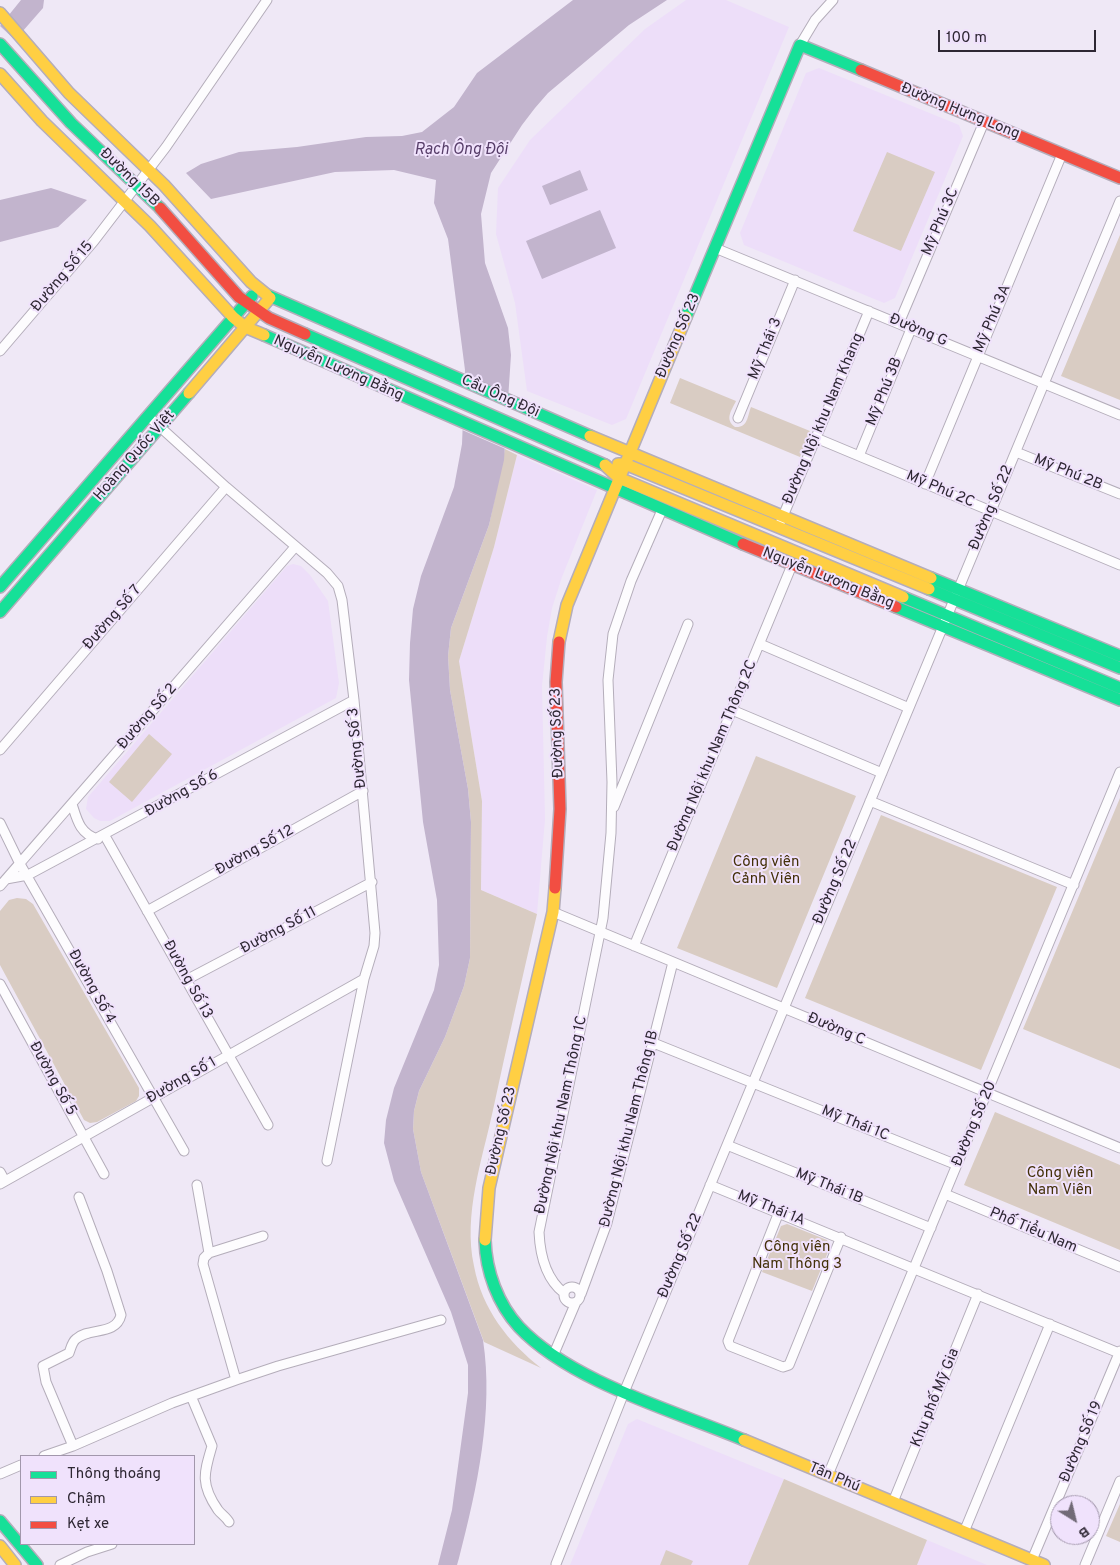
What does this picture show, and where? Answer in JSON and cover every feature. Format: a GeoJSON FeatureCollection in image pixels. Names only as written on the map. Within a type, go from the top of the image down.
{"type":"FeatureCollection","features":[{"type":"Feature","properties":{"kind":"main road","name":"Đường 15B"},"geometry":{"type":"LineString","coordinates":[[0,13],[69,93],[149,170],[257,289],[270,298]]}},
{"type":"Feature","properties":{"kind":"main road","name":"Đường 15B"},"geometry":{"type":"LineString","coordinates":[[0,44],[71,123],[137,185],[246,302],[258,312]]}},
{"type":"Feature","properties":{"kind":"main road","name":"Đường Hưng Long"},"geometry":{"type":"LineString","coordinates":[[800,45],[1120,178]]}},
{"type":"Feature","properties":{"kind":"main road","name":"Đường Số 23"},"geometry":{"type":"LineString","coordinates":[[625,1390],[553,1356],[524,1332],[502,1302],[488,1267],[484,1239],[489,1188],[553,912],[560,809],[556,702],[559,644],[573,588],[800,45]]}},
{"type":"Feature","properties":{"kind":"main road","name":"Đường 15B"},"geometry":{"type":"LineString","coordinates":[[0,74],[42,121],[125,201],[233,317],[245,327]]}},
{"type":"Feature","properties":{"kind":"main road","name":"Hoàng Quốc Việt"},"geometry":{"type":"LineString","coordinates":[[0,587],[257,289]]}},
{"type":"Feature","properties":{"kind":"main road","name":"Hoàng Quốc Việt"},"geometry":{"type":"LineString","coordinates":[[0,612],[270,298]]}},
{"type":"Feature","properties":{"kind":"main road","name":"Cầu Ông Đội"},"geometry":{"type":"LineString","coordinates":[[270,298],[552,420]]}},
{"type":"Feature","properties":{"kind":"main road","name":"Nguyễn Lương Bằng"},"geometry":{"type":"LineString","coordinates":[[258,312],[439,392]]}},
{"type":"Feature","properties":{"kind":"main road","name":"Nguyễn Lương Bằng"},"geometry":{"type":"LineString","coordinates":[[245,327],[614,490],[792,565],[1120,688]]}},
{"type":"Feature","properties":{"kind":"main road","name":"Cầu Ông Đội"},"geometry":{"type":"LineString","coordinates":[[439,392],[544,437]]}},
{"type":"Feature","properties":{"kind":"main road","name":"Nguyễn Lương Bằng"},"geometry":{"type":"LineString","coordinates":[[552,420],[630,453],[781,522]]}},
{"type":"Feature","properties":{"kind":"main road","name":"Nguyễn Lương Bằng"},"geometry":{"type":"LineString","coordinates":[[544,437],[604,464],[619,478],[1120,700]]}},
{"type":"Feature","properties":{"kind":"main road","name":"Nguyễn Lương Bằng"},"geometry":{"type":"LineString","coordinates":[[604,464],[625,464],[781,522],[956,594],[1120,656]]}},
{"type":"Feature","properties":{"kind":"main road","name":"Nguyễn Lương Bằng"},"geometry":{"type":"LineString","coordinates":[[956,594],[1120,668]]}},
{"type":"Feature","properties":{"kind":"main road","name":"Tân Phú"},"geometry":{"type":"LineString","coordinates":[[625,1390],[1044,1565]]}},
{"type":"Feature","properties":{"kind":"main road"},"geometry":{"type":"LineString","coordinates":[[0,1521],[20,1545]]}},
{"type":"Feature","properties":{"kind":"main road"},"geometry":{"type":"LineString","coordinates":[[20,1545],[37,1565]]}},
{"type":"Feature","properties":{"kind":"main road"},"geometry":{"type":"LineString","coordinates":[[2,1552],[16,1565]]}},
{"type":"Feature","properties":{"kind":"street","name":"Đường Số 15"},"geometry":{"type":"LineString","coordinates":[[0,351],[94,241],[149,170],[267,0]]}},
{"type":"Feature","properties":{"kind":"street"},"geometry":{"type":"LineString","coordinates":[[800,45],[815,20],[833,0]]}},
{"type":"Feature","properties":{"kind":"street","name":"Mỹ Phú 3C"},"geometry":{"type":"LineString","coordinates":[[899,324],[984,122]]}},
{"type":"Feature","properties":{"kind":"street","name":"Mỹ Phú 3A"},"geometry":{"type":"LineString","coordinates":[[925,484],[1062,154]]}},
{"type":"Feature","properties":{"kind":"street","name":"Đường Số 22"},"geometry":{"type":"LineString","coordinates":[[556,1564],[625,1390],[752,1083],[1120,201]]}},
{"type":"Feature","properties":{"kind":"street","name":"Đường G"},"geometry":{"type":"LineString","coordinates":[[716,248],[1120,415]]}},
{"type":"Feature","properties":{"kind":"street","name":"Mỹ Thái 3"},"geometry":{"type":"LineString","coordinates":[[738,418],[794,280]]}},
{"type":"Feature","properties":{"kind":"street","name":"Đường Nội khu Nam Khang"},"geometry":{"type":"LineString","coordinates":[[781,522],[869,311]]}},
{"type":"Feature","properties":{"kind":"street","name":"Mỹ Phú 3B"},"geometry":{"type":"LineString","coordinates":[[859,456],[911,329]]}},
{"type":"Feature","properties":{"kind":"street","name":"Đường Số 3"},"geometry":{"type":"LineString","coordinates":[[148,416],[226,487],[327,573],[338,586],[354,700],[376,933],[364,979],[328,1161]]}},
{"type":"Feature","properties":{"kind":"street","name":"Mỹ Phú 2C"},"geometry":{"type":"LineString","coordinates":[[816,438],[1120,566]]}},
{"type":"Feature","properties":{"kind":"street","name":"Mỹ Phú 2B"},"geometry":{"type":"LineString","coordinates":[[1016,452],[1120,494]]}},
{"type":"Feature","properties":{"kind":"street","name":"Đường Số 7"},"geometry":{"type":"LineString","coordinates":[[0,750],[226,487]]}},
{"type":"Feature","properties":{"kind":"street","name":"Đường Nội khu Nam Thông 1C"},"geometry":{"type":"LineString","coordinates":[[578,1298],[567,1302],[564,1293],[552,1280],[543,1260],[539,1244],[539,1223],[601,932],[610,858],[612,811],[608,680],[612,642],[628,588],[662,510]]}},
{"type":"Feature","properties":{"kind":"street","name":"Đường Số 2"},"geometry":{"type":"LineString","coordinates":[[3,883],[295,547]]}},
{"type":"Feature","properties":{"kind":"street","name":"Đường Nội khu Nam Thông 2C"},"geometry":{"type":"LineString","coordinates":[[634,946],[792,565]]}},
{"type":"Feature","properties":{"kind":"street"},"geometry":{"type":"LineString","coordinates":[[612,811],[688,624]]}},
{"type":"Feature","properties":{"kind":"street"},"geometry":{"type":"LineString","coordinates":[[760,644],[909,708]]}},
{"type":"Feature","properties":{"kind":"street","name":"Đường Số 6"},"geometry":{"type":"LineString","coordinates":[[3,883],[28,876],[354,700]]}},
{"type":"Feature","properties":{"kind":"street"},"geometry":{"type":"LineString","coordinates":[[732,710],[882,773]]}},
{"type":"Feature","properties":{"kind":"street","name":"Đường Số 20"},"geometry":{"type":"LineString","coordinates":[[828,1475],[1120,772]]}},
{"type":"Feature","properties":{"kind":"street","name":"Đường Số 12"},"geometry":{"type":"LineString","coordinates":[[147,911],[362,791]]}},
{"type":"Feature","properties":{"kind":"street"},"geometry":{"type":"LineString","coordinates":[[870,801],[1074,885]]}},
{"type":"Feature","properties":{"kind":"street"},"geometry":{"type":"LineString","coordinates":[[72,804],[78,825],[84,833],[101,837]]}},
{"type":"Feature","properties":{"kind":"street","name":"Đường Số 4"},"geometry":{"type":"LineString","coordinates":[[0,823],[20,864],[184,1151]]}},
{"type":"Feature","properties":{"kind":"street","name":"Đường Số 13"},"geometry":{"type":"LineString","coordinates":[[101,837],[147,911],[268,1125]]}},
{"type":"Feature","properties":{"kind":"street","name":"Đường Số 11"},"geometry":{"type":"LineString","coordinates":[[186,980],[372,882]]}},
{"type":"Feature","properties":{"kind":"street","name":"Đường C"},"geometry":{"type":"LineString","coordinates":[[553,912],[1120,1148]]}},
{"type":"Feature","properties":{"kind":"street","name":"Đường Nội khu Nam Thông 1B"},"geometry":{"type":"LineString","coordinates":[[553,1356],[607,1223],[673,962]]}},
{"type":"Feature","properties":{"kind":"street","name":"Đường Số 1"},"geometry":{"type":"LineString","coordinates":[[3,1183],[364,979]]}},
{"type":"Feature","properties":{"kind":"street","name":"Đường Số 5"},"geometry":{"type":"LineString","coordinates":[[0,984],[104,1174]]}},
{"type":"Feature","properties":{"kind":"street","name":"Mỹ Thái 1C"},"geometry":{"type":"LineString","coordinates":[[652,1042],[958,1165]]}},
{"type":"Feature","properties":{"kind":"street","name":"Mỹ Thái 1B"},"geometry":{"type":"LineString","coordinates":[[727,1145],[931,1228]]}},
{"type":"Feature","properties":{"kind":"street"},"geometry":{"type":"LineString","coordinates":[[0,1172],[3,1183]]}},
{"type":"Feature","properties":{"kind":"street"},"geometry":{"type":"LineString","coordinates":[[197,1185],[209,1253]]}},
{"type":"Feature","properties":{"kind":"street","name":"Mỹ Thái 1A"},"geometry":{"type":"LineString","coordinates":[[710,1185],[915,1268]]}},
{"type":"Feature","properties":{"kind":"street","name":"Phố Tiểu Nam"},"geometry":{"type":"LineString","coordinates":[[946,1194],[1120,1267]]}},
{"type":"Feature","properties":{"kind":"street"},"geometry":{"type":"LineString","coordinates":[[73,1446],[46,1382],[43,1366],[68,1353],[77,1338],[107,1329],[117,1322],[121,1315],[107,1270],[78,1197]]}},
{"type":"Feature","properties":{"kind":"street"},"geometry":{"type":"LineString","coordinates":[[779,1212],[728,1341],[730,1346],[783,1367],[788,1366],[841,1237]]}},
{"type":"Feature","properties":{"kind":"street"},"geometry":{"type":"LineString","coordinates":[[236,1380],[203,1264],[204,1258],[209,1253],[263,1236]]}},
{"type":"Feature","properties":{"kind":"street"},"geometry":{"type":"LineString","coordinates":[[915,1268],[1120,1352]]}},
{"type":"Feature","properties":{"kind":"street"},"geometry":{"type":"LineString","coordinates":[[564,1293],[572,1286],[578,1289],[578,1298]]}},
{"type":"Feature","properties":{"kind":"street","name":"Khu phố Mỹ Gia"},"geometry":{"type":"LineString","coordinates":[[893,1502],[978,1294]]}},
{"type":"Feature","properties":{"kind":"street"},"geometry":{"type":"LineString","coordinates":[[47,1455],[73,1446],[191,1396],[236,1380],[278,1366],[441,1320]]}},
{"type":"Feature","properties":{"kind":"street"},"geometry":{"type":"LineString","coordinates":[[964,1532],[1050,1324]]}},
{"type":"Feature","properties":{"kind":"street","name":"Đường Số 19"},"geometry":{"type":"LineString","coordinates":[[1032,1560],[1120,1352]]}},
{"type":"Feature","properties":{"kind":"street"},"geometry":{"type":"LineString","coordinates":[[191,1396],[212,1446],[207,1458],[205,1486],[218,1510],[228,1522]]}},
{"type":"Feature","properties":{"kind":"street"},"geometry":{"type":"LineString","coordinates":[[0,1474],[20,1465]]}},
{"type":"Feature","properties":{"kind":"street"},"geometry":{"type":"LineString","coordinates":[[1085,1565],[1120,1481]]}},
{"type":"Feature","properties":{"kind":"street"},"geometry":{"type":"LineString","coordinates":[[60,1565],[87,1552],[109,1545]]}},
{"type":"Feature","properties":{"kind":"shaded area"},"geometry":{"type":"Polygon","coordinates":[[[686,0],[726,0],[789,27],[626,419],[612,425],[527,391],[515,303],[496,234],[498,188],[530,140],[645,29],[686,0]]]}},
{"type":"Feature","properties":{"kind":"shaded area"},"geometry":{"type":"Polygon","coordinates":[[[819,68],[959,125],[963,136],[895,298],[884,303],[744,245],[740,233],[806,73],[819,68]]]}},
{"type":"Feature","properties":{"kind":"shaded area"},"geometry":{"type":"Polygon","coordinates":[[[517,455],[597,490],[562,577],[552,608],[547,637],[542,686],[545,819],[537,914],[481,890],[482,801],[459,661],[494,547],[517,455]]]}},
{"type":"Feature","properties":{"kind":"shaded area"},"geometry":{"type":"Polygon","coordinates":[[[293,564],[301,566],[310,575],[328,601],[339,683],[336,698],[110,821],[100,821],[94,818],[86,809],[88,797],[287,566],[293,564]]]}},
{"type":"Feature","properties":{"kind":"shaded area"},"geometry":{"type":"Polygon","coordinates":[[[637,1419],[784,1479],[748,1565],[570,1565],[628,1424],[637,1419]]]}},
{"type":"Feature","properties":{"kind":"shaded area"},"geometry":{"type":"Polygon","coordinates":[[[927,1540],[987,1565],[917,1565],[927,1540]]]}},
{"type":"Feature","properties":{"kind":"green space"},"geometry":{"type":"Polygon","coordinates":[[[887,152],[935,172],[901,251],[853,231],[887,152]]]}},
{"type":"Feature","properties":{"kind":"green space"},"geometry":{"type":"Polygon","coordinates":[[[1120,235],[1120,400],[1061,376],[1120,235]]]}},
{"type":"Feature","properties":{"kind":"green space"},"geometry":{"type":"Polygon","coordinates":[[[680,378],[736,401],[729,418],[735,427],[745,424],[751,407],[810,431],[800,457],[670,403],[680,378]]]}},
{"type":"Feature","properties":{"kind":"green space"},"geometry":{"type":"Polygon","coordinates":[[[505,449],[517,455],[494,547],[459,661],[482,801],[481,890],[537,914],[475,1188],[472,1207],[471,1246],[478,1282],[490,1310],[507,1336],[541,1368],[484,1342],[421,1172],[413,1129],[414,1111],[419,1091],[445,1037],[464,986],[470,958],[471,822],[468,789],[450,690],[448,656],[451,628],[489,525],[505,449]]]}},
{"type":"Feature","properties":{"kind":"green space"},"geometry":{"type":"Polygon","coordinates":[[[149,734],[172,754],[132,802],[109,782],[149,734]]]}},
{"type":"Feature","properties":{"kind":"green space","name":"Công viên Cảnh Viên"},"geometry":{"type":"Polygon","coordinates":[[[756,756],[856,796],[777,988],[677,948],[756,756]]]}},
{"type":"Feature","properties":{"kind":"green space"},"geometry":{"type":"Polygon","coordinates":[[[1120,798],[1120,1069],[1023,1029],[1120,798]]]}},
{"type":"Feature","properties":{"kind":"green space"},"geometry":{"type":"Polygon","coordinates":[[[881,815],[1057,887],[981,1070],[805,998],[881,815]]]}},
{"type":"Feature","properties":{"kind":"green space"},"geometry":{"type":"Polygon","coordinates":[[[17,898],[26,899],[33,904],[139,1088],[139,1096],[136,1101],[97,1122],[90,1123],[84,1120],[0,965],[0,911],[9,900],[17,898]]]}},
{"type":"Feature","properties":{"kind":"green space","name":"Công viên Nam Viên"},"geometry":{"type":"Polygon","coordinates":[[[995,1112],[1120,1165],[1120,1250],[964,1185],[995,1112]]]}},
{"type":"Feature","properties":{"kind":"green space","name":"Công viên Nam Thông 3"},"geometry":{"type":"Polygon","coordinates":[[[787,1224],[827,1240],[830,1247],[812,1291],[762,1272],[781,1226],[787,1224]]]}},
{"type":"Feature","properties":{"kind":"green space"},"geometry":{"type":"Polygon","coordinates":[[[784,1479],[927,1540],[917,1565],[748,1565],[784,1479]]]}},
{"type":"Feature","properties":{"kind":"green space"},"geometry":{"type":"Polygon","coordinates":[[[1120,1504],[1120,1542],[1106,1536],[1120,1504]]]}},
{"type":"Feature","properties":{"kind":"green space"},"geometry":{"type":"Polygon","coordinates":[[[666,1550],[693,1561],[691,1565],[660,1565],[666,1550]]]}},
{"type":"Feature","properties":{"kind":"water"},"geometry":{"type":"Polygon","coordinates":[[[21,0],[44,0],[43,8],[15,40],[0,26],[21,0]]]}},
{"type":"Feature","properties":{"kind":"water","name":"Rạch Ông Đội"},"geometry":{"type":"Polygon","coordinates":[[[573,0],[667,0],[629,25],[548,93],[522,125],[491,173],[481,214],[485,263],[508,328],[511,355],[504,460],[489,525],[451,628],[448,656],[450,690],[468,789],[471,822],[470,958],[464,986],[445,1037],[419,1091],[414,1111],[413,1129],[421,1172],[483,1340],[486,1394],[482,1450],[472,1505],[459,1558],[457,1565],[438,1565],[452,1510],[468,1393],[468,1365],[451,1312],[394,1181],[384,1143],[386,1120],[394,1088],[434,990],[439,965],[437,900],[423,822],[409,680],[413,609],[421,576],[454,487],[462,444],[465,370],[448,239],[434,203],[436,180],[394,170],[335,172],[211,199],[186,173],[201,164],[239,152],[297,147],[366,137],[402,136],[422,132],[454,107],[477,73],[573,0]]]}},
{"type":"Feature","properties":{"kind":"water"},"geometry":{"type":"Polygon","coordinates":[[[580,170],[588,190],[550,205],[542,186],[580,170]]]}},
{"type":"Feature","properties":{"kind":"water"},"geometry":{"type":"Polygon","coordinates":[[[51,188],[87,200],[58,227],[0,242],[0,200],[51,188]]]}},
{"type":"Feature","properties":{"kind":"water"},"geometry":{"type":"Polygon","coordinates":[[[600,210],[616,248],[542,279],[526,241],[600,210]]]}},
{"type":"Feature","properties":{"kind":"pier"},"geometry":{"type":"Polygon","coordinates":[[[463,374],[511,394],[508,450],[460,429],[463,374]]]}},
{"type":"Feature","properties":{"kind":"traffic: fast"},"geometry":{"type":"LineString","coordinates":[[0,44],[71,123],[160,208]]}},
{"type":"Feature","properties":{"kind":"traffic: fast"},"geometry":{"type":"LineString","coordinates":[[686,317],[800,45],[861,70]]}},
{"type":"Feature","properties":{"kind":"traffic: fast"},"geometry":{"type":"LineString","coordinates":[[267,295],[590,436]]}},
{"type":"Feature","properties":{"kind":"traffic: fast"},"geometry":{"type":"LineString","coordinates":[[0,587],[252,296]]}},
{"type":"Feature","properties":{"kind":"traffic: fast"},"geometry":{"type":"LineString","coordinates":[[305,334],[605,465]]}},
{"type":"Feature","properties":{"kind":"traffic: fast"},"geometry":{"type":"LineString","coordinates":[[264,335],[743,544]]}},
{"type":"Feature","properties":{"kind":"traffic: fast"},"geometry":{"type":"LineString","coordinates":[[0,612],[189,393]]}},
{"type":"Feature","properties":{"kind":"traffic: fast"},"geometry":{"type":"LineString","coordinates":[[931,578],[1120,656]]}},
{"type":"Feature","properties":{"kind":"traffic: fast"},"geometry":{"type":"LineString","coordinates":[[929,589],[1120,668]]}},
{"type":"Feature","properties":{"kind":"traffic: fast"},"geometry":{"type":"LineString","coordinates":[[903,597],[1120,688]]}},
{"type":"Feature","properties":{"kind":"traffic: fast"},"geometry":{"type":"LineString","coordinates":[[896,607],[1120,700]]}},
{"type":"Feature","properties":{"kind":"traffic: fast"},"geometry":{"type":"LineString","coordinates":[[485,1240],[488,1264],[499,1298],[519,1327],[541,1346],[566,1364],[625,1393],[744,1440]]}},
{"type":"Feature","properties":{"kind":"traffic: fast"},"geometry":{"type":"LineString","coordinates":[[0,1521],[20,1545]]}},
{"type":"Feature","properties":{"kind":"traffic: fast"},"geometry":{"type":"LineString","coordinates":[[20,1545],[37,1565]]}},
{"type":"Feature","properties":{"kind":"traffic: slow"},"geometry":{"type":"LineString","coordinates":[[0,13],[69,93],[164,185],[251,282],[267,295]]}},
{"type":"Feature","properties":{"kind":"traffic: slow"},"geometry":{"type":"LineString","coordinates":[[0,74],[42,121],[150,226],[233,317],[245,327],[264,335]]}},
{"type":"Feature","properties":{"kind":"traffic: slow"},"geometry":{"type":"LineString","coordinates":[[189,393],[270,298]]}},
{"type":"Feature","properties":{"kind":"traffic: slow"},"geometry":{"type":"LineString","coordinates":[[559,642],[567,605],[686,317]]}},
{"type":"Feature","properties":{"kind":"traffic: slow"},"geometry":{"type":"LineString","coordinates":[[590,436],[931,578]]}},
{"type":"Feature","properties":{"kind":"traffic: slow"},"geometry":{"type":"LineString","coordinates":[[618,464],[625,464],[929,589]]}},
{"type":"Feature","properties":{"kind":"traffic: slow"},"geometry":{"type":"LineString","coordinates":[[605,465],[619,478],[903,597]]}},
{"type":"Feature","properties":{"kind":"traffic: slow"},"geometry":{"type":"LineString","coordinates":[[485,1240],[489,1188],[553,912],[555,888]]}},
{"type":"Feature","properties":{"kind":"traffic: slow"},"geometry":{"type":"LineString","coordinates":[[744,1440],[1044,1565]]}},
{"type":"Feature","properties":{"kind":"traffic: slow"},"geometry":{"type":"LineString","coordinates":[[0,1546],[15,1565]]}},
{"type":"Feature","properties":{"kind":"traffic: jam"},"geometry":{"type":"LineString","coordinates":[[861,70],[1120,178]]}},
{"type":"Feature","properties":{"kind":"traffic: jam"},"geometry":{"type":"LineString","coordinates":[[160,208],[239,297],[269,318],[305,334]]}},
{"type":"Feature","properties":{"kind":"traffic: jam"},"geometry":{"type":"LineString","coordinates":[[743,544],[896,607]]}},
{"type":"Feature","properties":{"kind":"traffic: jam"},"geometry":{"type":"LineString","coordinates":[[555,888],[560,809],[556,682],[559,642]]}}]}
